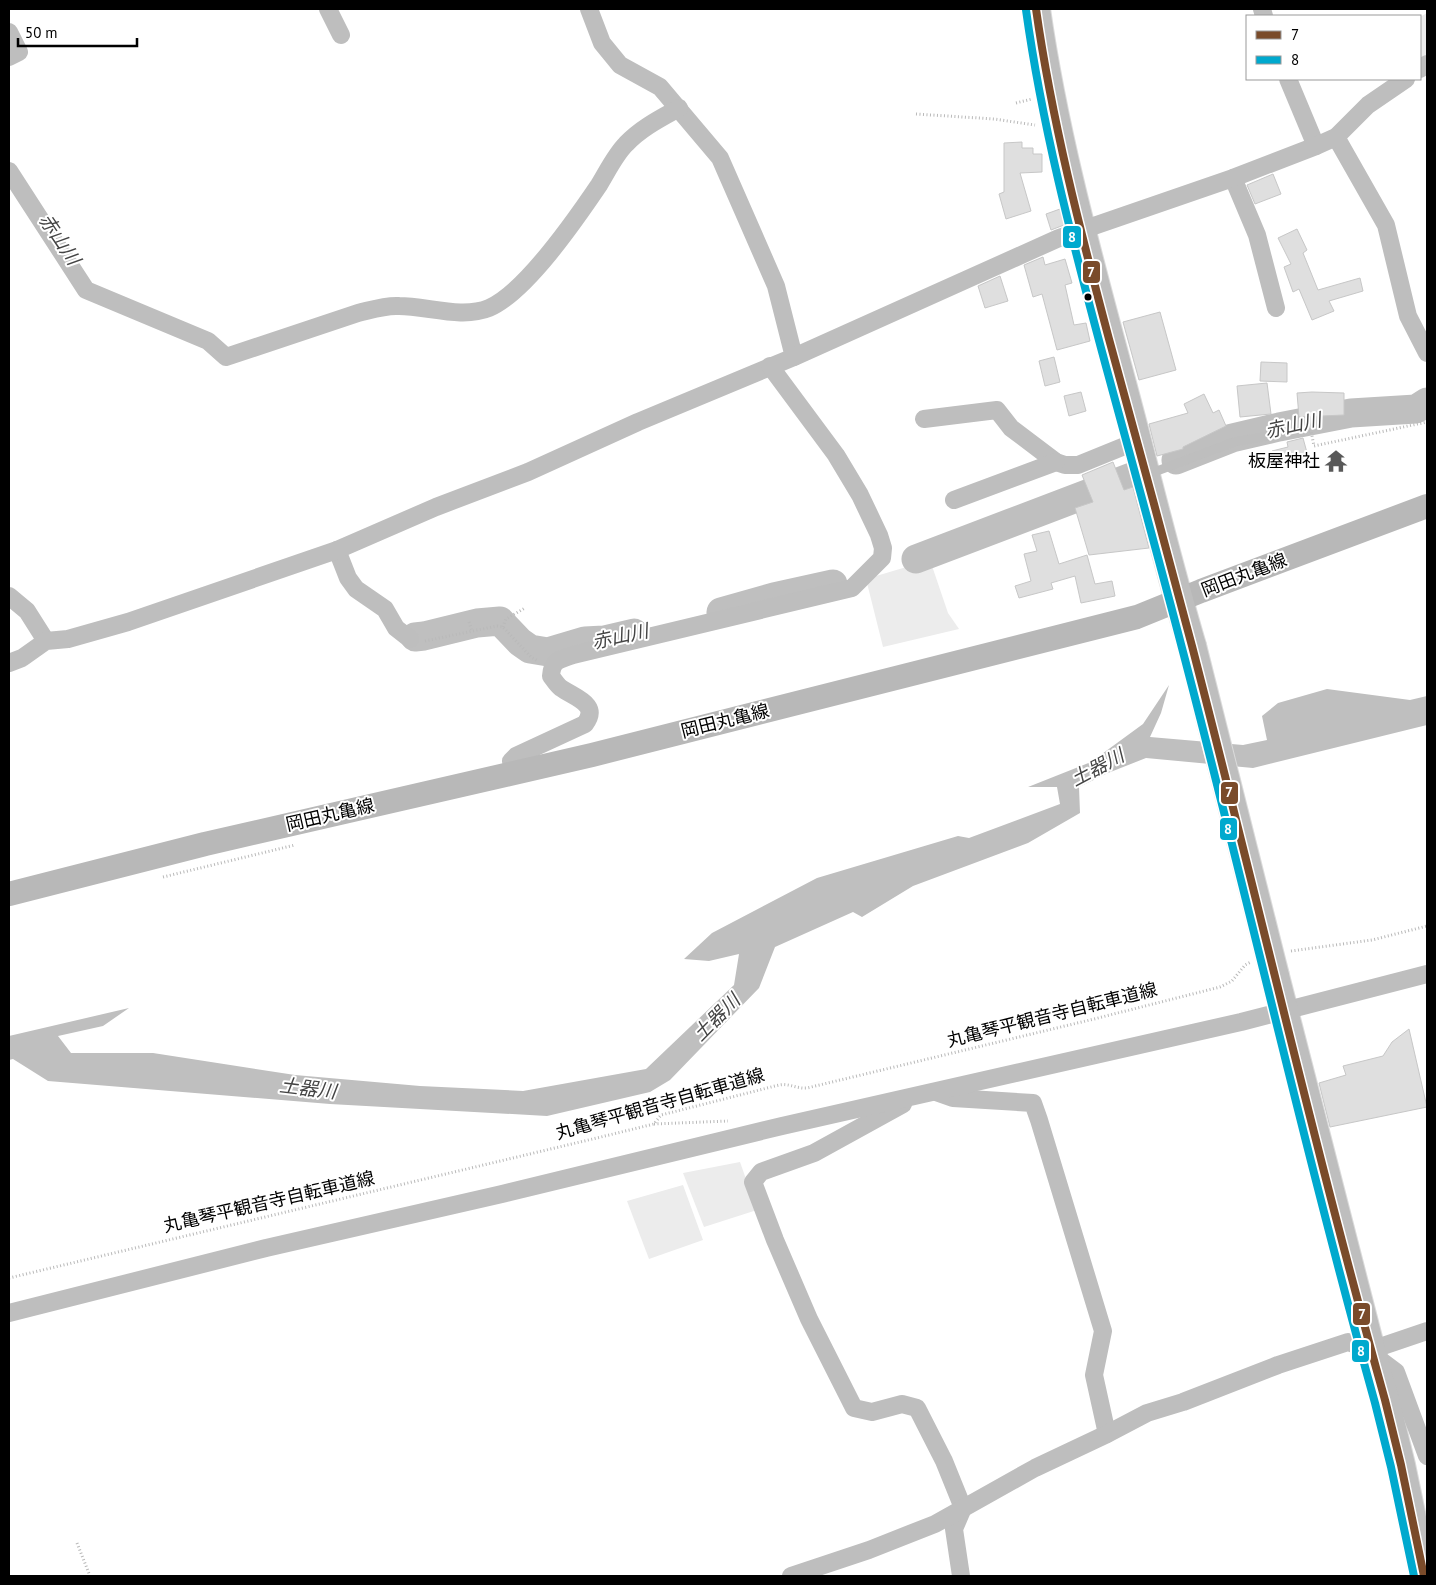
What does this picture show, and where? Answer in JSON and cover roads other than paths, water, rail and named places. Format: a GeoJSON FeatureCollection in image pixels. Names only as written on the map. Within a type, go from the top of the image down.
{"type":"FeatureCollection","features":[{"type":"Feature","properties":{"kind":"main road"},"geometry":{"type":"LineString","coordinates":[[1036,9],[1056,128],[1080,231],[1192,646],[1283,1010],[1385,1400],[1401,1465],[1424,1576]]}},
{"type":"Feature","properties":{"kind":"main road","name":"岡田丸亀線"},"geometry":{"type":"LineString","coordinates":[[9,894],[205,844],[592,755],[1137,617],[1427,506]]}},
{"type":"Feature","properties":{"kind":"street"},"geometry":{"type":"LineString","coordinates":[[329,9],[341,36]]}},
{"type":"Feature","properties":{"kind":"street"},"geometry":{"type":"LineString","coordinates":[[589,9],[602,42],[620,65],[660,87],[720,158],[776,286],[794,357]]}},
{"type":"Feature","properties":{"kind":"street"},"geometry":{"type":"LineString","coordinates":[[9,32],[19,52],[9,57]]}},
{"type":"Feature","properties":{"kind":"street"},"geometry":{"type":"LineString","coordinates":[[1288,80],[1316,146]]}},
{"type":"Feature","properties":{"kind":"street"},"geometry":{"type":"LineString","coordinates":[[9,663],[22,658],[46,641],[68,638],[128,622],[337,550],[436,507],[528,472],[638,422],[794,357],[1059,238],[1233,178],[1316,146],[1336,137],[1368,105],[1405,80]]}},
{"type":"Feature","properties":{"kind":"street"},"geometry":{"type":"LineString","coordinates":[[9,171],[86,290],[208,341],[226,357],[358,313],[380,308],[398,306],[459,312],[487,309],[503,300],[524,282],[582,210],[625,144],[643,129],[679,108]]}},
{"type":"Feature","properties":{"kind":"street"},"geometry":{"type":"LineString","coordinates":[[1336,137],[1386,225],[1408,316],[1427,353]]}},
{"type":"Feature","properties":{"kind":"street"},"geometry":{"type":"LineString","coordinates":[[1233,178],[1257,235],[1276,308]]}},
{"type":"Feature","properties":{"kind":"street"},"geometry":{"type":"LineString","coordinates":[[513,772],[511,761],[516,756],[585,724],[590,718],[590,710],[584,703],[560,687],[551,676],[552,667],[557,660],[852,588],[882,558],[884,548],[855,487],[836,455],[770,366]]}},
{"type":"Feature","properties":{"kind":"street"},"geometry":{"type":"LineString","coordinates":[[924,419],[997,410],[1011,428],[1056,462],[1065,465],[1078,465],[1137,441]]}},
{"type":"Feature","properties":{"kind":"street"},"geometry":{"type":"LineString","coordinates":[[954,500],[1056,462]]}},
{"type":"Feature","properties":{"kind":"street"},"geometry":{"type":"LineString","coordinates":[[337,550],[348,578],[356,589],[385,609],[396,628],[410,639]]}},
{"type":"Feature","properties":{"kind":"street"},"geometry":{"type":"LineString","coordinates":[[9,596],[26,611],[46,641]]}},
{"type":"Feature","properties":{"kind":"street"},"geometry":{"type":"LineString","coordinates":[[9,1312],[266,1248],[502,1194],[629,1162],[1241,1022],[1427,974]]}},
{"type":"Feature","properties":{"kind":"street"},"geometry":{"type":"LineString","coordinates":[[961,1576],[954,1528],[963,1508],[944,1461],[917,1408],[902,1404],[872,1412],[854,1408],[808,1319],[775,1240],[753,1182],[761,1172],[814,1154],[928,1093],[953,1098],[1033,1103],[1103,1331],[1094,1376],[1107,1434]]}},
{"type":"Feature","properties":{"kind":"street"},"geometry":{"type":"LineString","coordinates":[[1371,1352],[1427,1331]]}},
{"type":"Feature","properties":{"kind":"street"},"geometry":{"type":"LineString","coordinates":[[791,1576],[869,1550],[935,1524],[1035,1468],[1147,1413],[1183,1402],[1278,1365],[1348,1342],[1371,1352],[1396,1372],[1427,1456]]}},
{"type":"Feature","properties":{"kind":"lane"},"geometry":{"type":"LineString","coordinates":[[1146,475],[1234,442],[1291,432]]}},
{"type":"Feature","properties":{"kind":"water","name":"土器川"},"geometry":{"type":"Polygon","coordinates":[[[1169,685],[1161,713],[1150,737],[1243,745],[1267,740],[1262,716],[1278,703],[1327,689],[1410,700],[1427,696],[1427,725],[1253,768],[1146,758],[1108,773],[1079,787],[1080,813],[1028,843],[913,886],[862,917],[853,912],[775,947],[759,988],[670,1080],[650,1092],[547,1116],[330,1104],[48,1081],[13,1059],[9,1060],[9,1036],[129,1008],[103,1026],[58,1036],[71,1053],[153,1053],[295,1075],[420,1086],[523,1091],[646,1069],[734,985],[739,954],[709,961],[684,959],[712,933],[817,878],[958,836],[969,838],[1060,804],[1057,787],[1028,787],[1091,762],[1143,724],[1169,685]]]}},
{"type":"Feature","properties":{"kind":"waterway","name":"赤山川"},"geometry":{"type":"LineString","coordinates":[[1176,460],[1232,438],[1279,427],[1351,413],[1416,409],[1427,402]]}},
{"type":"Feature","properties":{"kind":"waterway","name":"赤山川"},"geometry":{"type":"LineString","coordinates":[[916,559],[1134,476]]}},
{"type":"Feature","properties":{"kind":"waterway","name":"赤山川"},"geometry":{"type":"LineString","coordinates":[[721,612],[774,597],[833,584]]}},
{"type":"Feature","properties":{"kind":"waterway","name":"赤山川"},"geometry":{"type":"LineString","coordinates":[[415,637],[477,623],[500,621],[520,642],[530,649],[548,652],[585,641],[604,640],[634,633]]}},
{"type":"Feature","properties":{"kind":"place","name":"板屋神社"},"geometry":{"type":"Point","coordinates":[1336,461]}}]}
